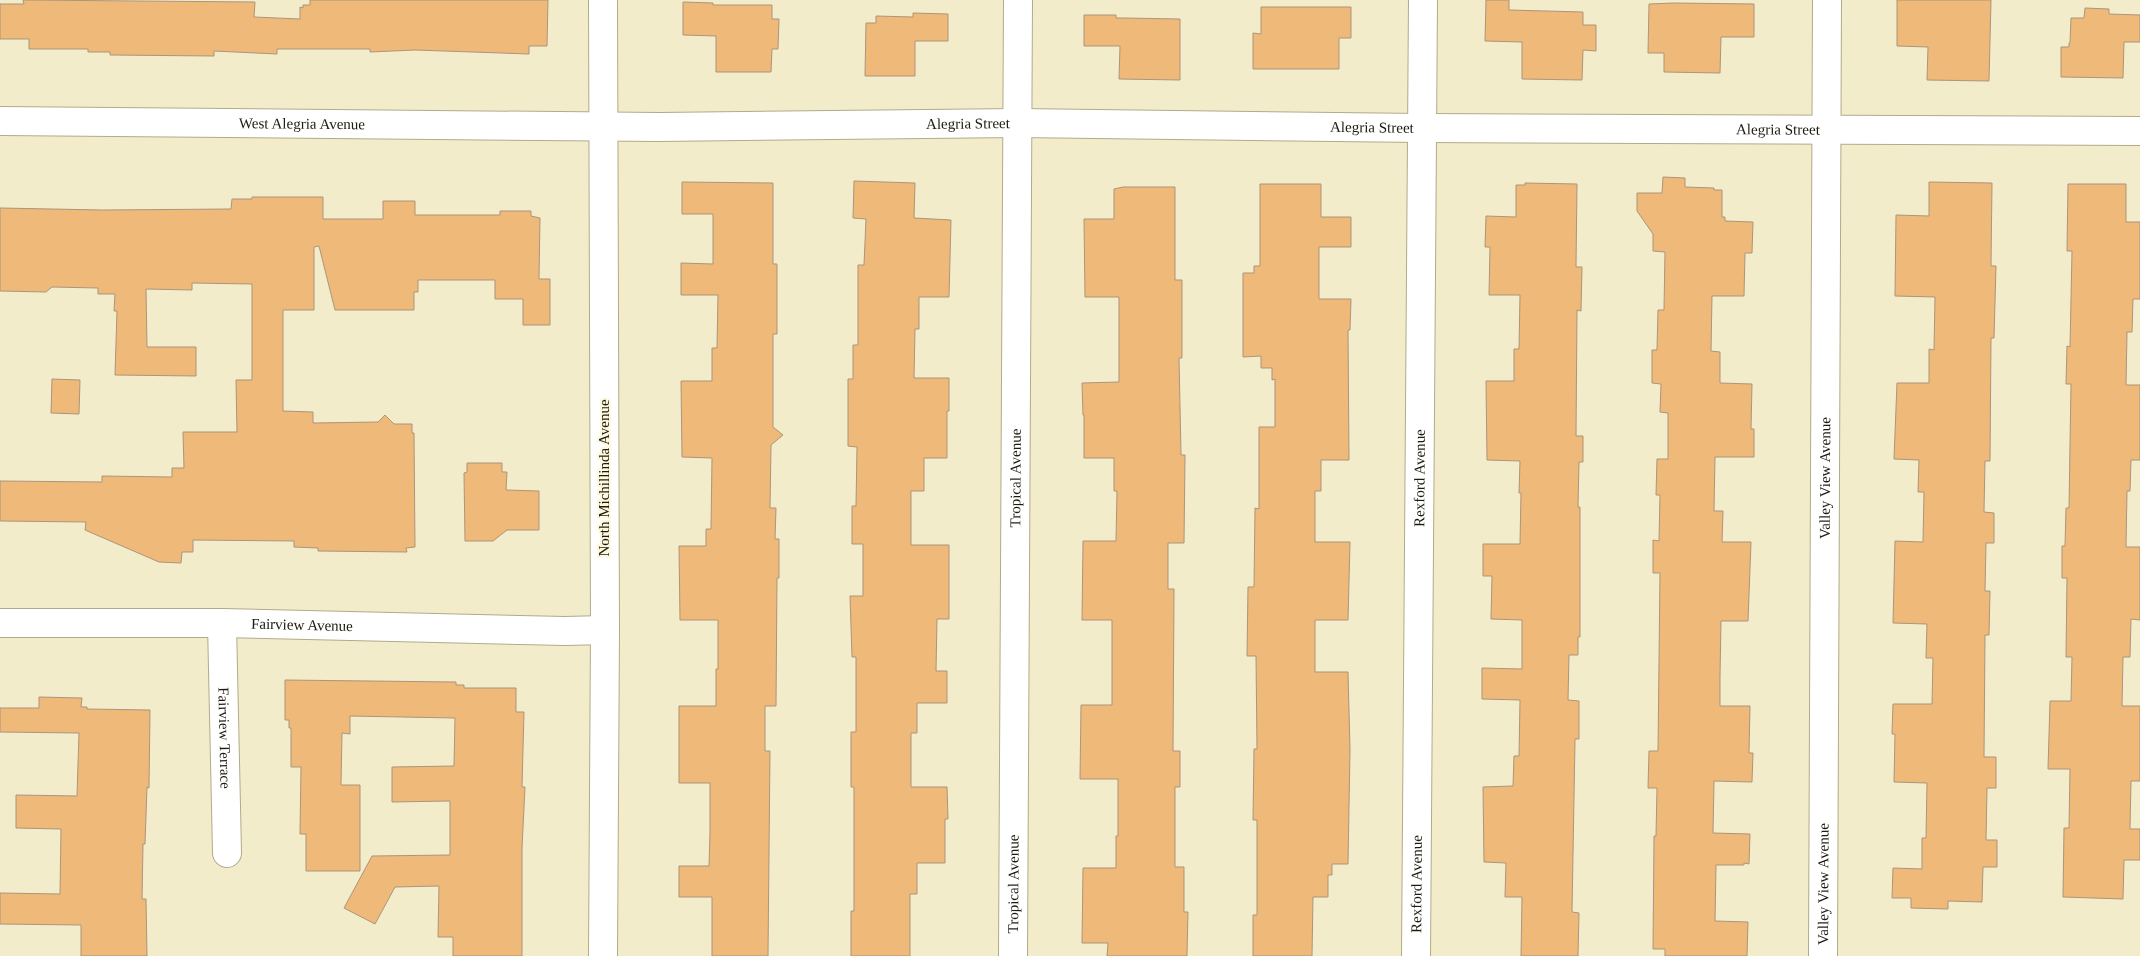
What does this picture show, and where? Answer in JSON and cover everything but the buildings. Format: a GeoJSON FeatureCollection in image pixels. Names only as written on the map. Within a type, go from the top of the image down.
{"type":"FeatureCollection","features":[{"type":"Feature","properties":{"kind":"street","name":"North Michillinda Avenue"},"geometry":{"type":"LineString","coordinates":[[603,0],[603,956]]}},
{"type":"Feature","properties":{"kind":"street","name":"Tropical Avenue"},"geometry":{"type":"LineString","coordinates":[[1014,956],[1018,0]]}},
{"type":"Feature","properties":{"kind":"street","name":"Rexford Avenue"},"geometry":{"type":"LineString","coordinates":[[1416,956],[1423,0]]}},
{"type":"Feature","properties":{"kind":"street","name":"Valley View Avenue"},"geometry":{"type":"LineString","coordinates":[[1823,956],[1827,0]]}},
{"type":"Feature","properties":{"kind":"street","name":"West Alegria Avenue"},"geometry":{"type":"LineString","coordinates":[[0,121],[604,126]]}},
{"type":"Feature","properties":{"kind":"street","name":"Alegria Street"},"geometry":{"type":"LineString","coordinates":[[604,126],[1018,123],[1421,128],[2140,131]]}},
{"type":"Feature","properties":{"kind":"street","name":"Fairview Avenue"},"geometry":{"type":"LineString","coordinates":[[0,623],[222,623],[564,631],[604,630]]}},
{"type":"Feature","properties":{"kind":"street","name":"Fairview Terrace"},"geometry":{"type":"LineString","coordinates":[[222,623],[227,853]]}}]}
